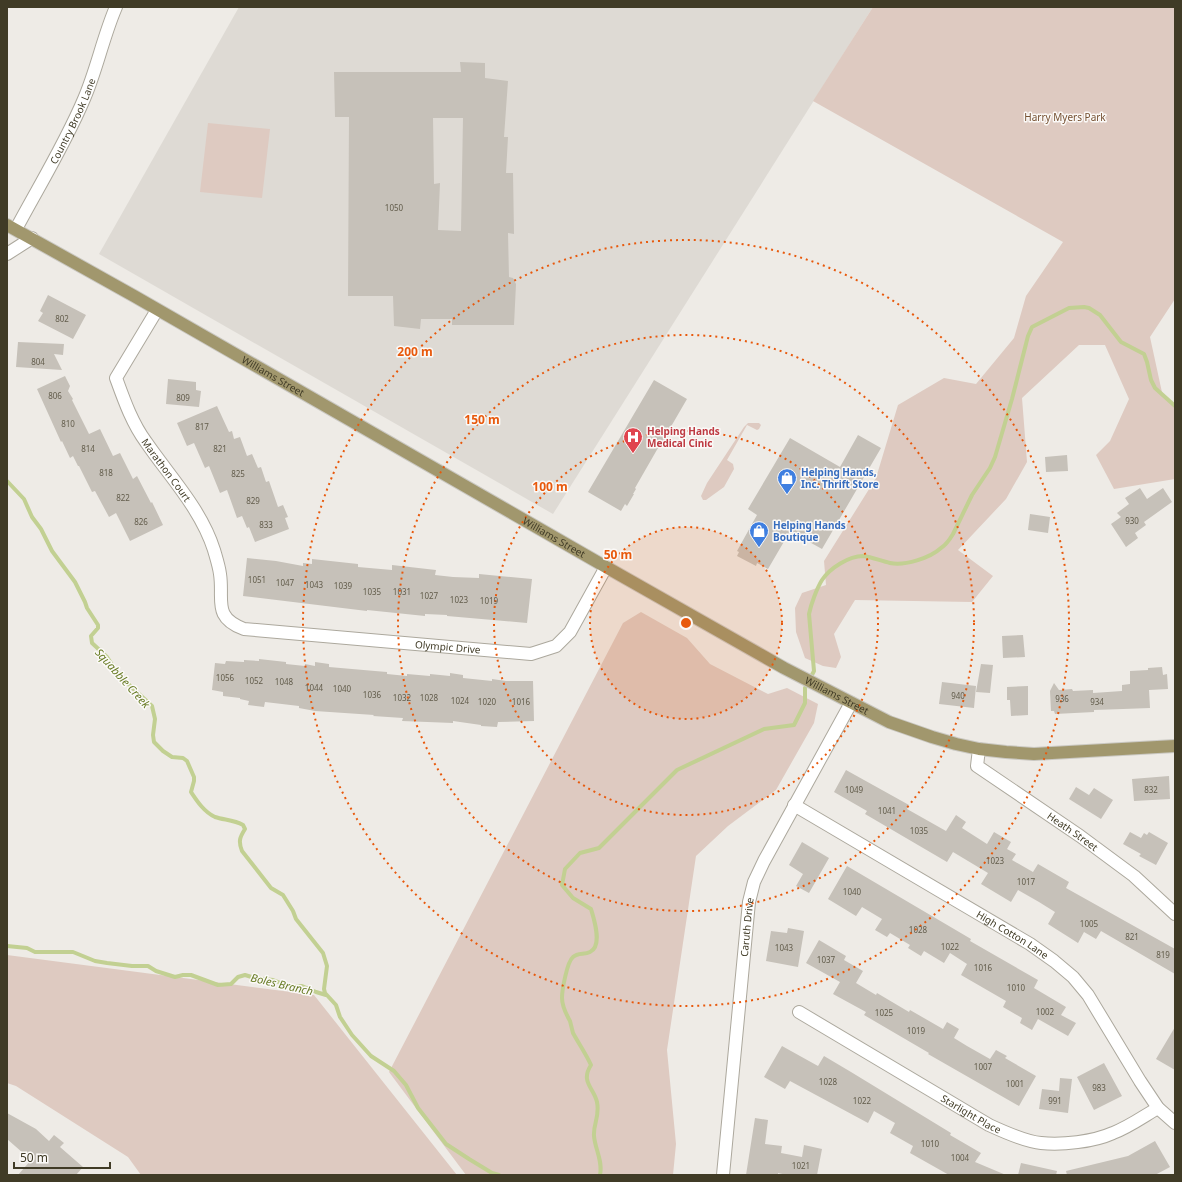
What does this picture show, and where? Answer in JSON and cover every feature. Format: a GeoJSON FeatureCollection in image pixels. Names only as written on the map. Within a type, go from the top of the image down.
{"type":"FeatureCollection","features":[{"type":"Feature","properties":{"kind":"main road","name":"Williams Street"},"geometry":{"type":"LineString","coordinates":[[11,227],[784,668],[889,722],[932,737],[979,749],[1034,754],[1175,746]]}},
{"type":"Feature","properties":{"kind":"street","name":"Country Brook Lane"},"geometry":{"type":"LineString","coordinates":[[11,227],[71,128],[84,98],[107,28],[116,7]]}},
{"type":"Feature","properties":{"kind":"street"},"geometry":{"type":"LineString","coordinates":[[7,254],[32,238]]}},
{"type":"Feature","properties":{"kind":"street","name":"Marathon Court"},"geometry":{"type":"LineString","coordinates":[[157,310],[116,378],[128,408],[145,441],[185,494],[205,526],[214,550],[220,574],[221,608],[225,617],[233,625],[244,629]]}},
{"type":"Feature","properties":{"kind":"street","name":"Olympic Drive"},"geometry":{"type":"LineString","coordinates":[[244,629],[531,654],[556,646],[570,632],[606,567]]}},
{"type":"Feature","properties":{"kind":"street","name":"Caruth Drive"},"geometry":{"type":"LineString","coordinates":[[723,1175],[749,902],[754,882],[794,805],[851,702]]}},
{"type":"Feature","properties":{"kind":"street","name":"Heath Street"},"geometry":{"type":"LineString","coordinates":[[979,749],[977,766],[1080,836],[1134,876],[1175,914]]}},
{"type":"Feature","properties":{"kind":"street","name":"High Cotton Lane"},"geometry":{"type":"LineString","coordinates":[[794,805],[1030,944],[1054,961],[1072,977],[1088,995],[1158,1108],[1175,1123]]}},
{"type":"Feature","properties":{"kind":"street","name":"Starlight Place"},"geometry":{"type":"LineString","coordinates":[[799,1012],[989,1125],[1040,1143],[1070,1142],[1094,1139],[1113,1134],[1158,1108]]}},
{"type":"Feature","properties":{"kind":"shaded area"},"geometry":{"type":"Polygon","coordinates":[[[239,7],[873,7],[553,514],[99,254],[239,7]]]}},
{"type":"Feature","properties":{"kind":"green space","name":"Harry Myers Park"},"geometry":{"type":"Polygon","coordinates":[[[873,7],[1175,7],[1175,299],[1150,337],[1163,397],[1175,404],[1175,479],[1114,489],[1096,455],[1110,441],[1129,399],[1105,345],[1079,345],[1022,398],[1027,462],[1006,499],[958,550],[993,576],[972,602],[855,600],[834,634],[841,657],[836,668],[823,666],[805,658],[796,632],[795,608],[802,593],[826,585],[824,561],[876,478],[898,405],[944,378],[976,384],[1014,338],[1026,296],[1063,242],[813,101],[873,7]]]}},
{"type":"Feature","properties":{"kind":"green space"},"geometry":{"type":"Polygon","coordinates":[[[208,123],[270,129],[262,198],[200,192],[208,123]]]}},
{"type":"Feature","properties":{"kind":"green space"},"geometry":{"type":"Polygon","coordinates":[[[748,423],[759,423],[761,425],[757,430],[747,425],[727,460],[733,464],[734,469],[724,487],[706,500],[703,500],[701,496],[707,483],[748,423]]]}},
{"type":"Feature","properties":{"kind":"green space"},"geometry":{"type":"Polygon","coordinates":[[[641,612],[687,638],[710,664],[768,694],[787,688],[818,704],[814,723],[776,790],[728,826],[696,856],[667,1050],[676,1144],[673,1175],[466,1175],[389,1072],[623,623],[641,612]]]}},
{"type":"Feature","properties":{"kind":"green space"},"geometry":{"type":"Polygon","coordinates":[[[7,955],[314,995],[457,1175],[141,1175],[128,1157],[16,1086],[7,1083],[7,955]]]}},
{"type":"Feature","properties":{"kind":"building"},"geometry":{"type":"Polygon","coordinates":[[[460,62],[485,63],[485,78],[508,81],[504,137],[508,137],[506,173],[513,173],[514,234],[508,233],[509,277],[513,278],[516,284],[514,325],[452,325],[452,319],[421,319],[420,329],[394,326],[393,296],[348,296],[349,117],[335,117],[334,72],[461,72],[460,62]],[[433,118],[434,184],[440,183],[438,230],[461,231],[463,118],[433,118]]]}},
{"type":"Feature","properties":{"kind":"building"},"geometry":{"type":"Polygon","coordinates":[[[48,295],[86,315],[73,339],[38,321],[43,313],[40,311],[48,295]]]}},
{"type":"Feature","properties":{"kind":"building"},"geometry":{"type":"Polygon","coordinates":[[[18,342],[64,344],[63,355],[54,354],[62,370],[16,367],[18,342]]]}},
{"type":"Feature","properties":{"kind":"building"},"geometry":{"type":"Polygon","coordinates":[[[65,376],[70,386],[68,391],[89,434],[100,429],[113,456],[120,453],[133,479],[137,476],[163,525],[130,541],[116,513],[109,517],[95,491],[92,492],[73,456],[70,458],[62,441],[61,442],[37,389],[65,376]]]}},
{"type":"Feature","properties":{"kind":"building"},"geometry":{"type":"Polygon","coordinates":[[[168,379],[196,382],[196,390],[201,391],[199,407],[166,404],[168,379]]]}},
{"type":"Feature","properties":{"kind":"building","name":"Helping Hands Medical Cinic"},"geometry":{"type":"Polygon","coordinates":[[[654,380],[687,399],[669,430],[671,431],[665,442],[662,441],[635,488],[634,494],[627,506],[625,504],[621,511],[588,492],[654,380]]]}},
{"type":"Feature","properties":{"kind":"building"},"geometry":{"type":"Polygon","coordinates":[[[217,406],[229,432],[232,431],[234,439],[240,437],[247,456],[252,454],[258,468],[261,467],[266,482],[269,481],[278,507],[283,505],[288,517],[285,518],[289,529],[255,542],[249,527],[247,528],[242,516],[237,518],[227,490],[220,493],[209,466],[205,468],[194,443],[187,446],[177,423],[217,406]]]}},
{"type":"Feature","properties":{"kind":"building"},"geometry":{"type":"Polygon","coordinates":[[[858,435],[881,448],[822,549],[795,534],[794,536],[789,533],[768,569],[757,563],[756,566],[737,556],[739,552],[737,551],[757,515],[748,509],[790,438],[840,467],[858,435]]]}},
{"type":"Feature","properties":{"kind":"building"},"geometry":{"type":"Polygon","coordinates":[[[1067,455],[1068,471],[1046,472],[1045,457],[1067,455]]]}},
{"type":"Feature","properties":{"kind":"building"},"geometry":{"type":"Polygon","coordinates":[[[1140,488],[1147,499],[1163,488],[1172,502],[1144,522],[1146,525],[1135,533],[1138,538],[1126,547],[1111,524],[1121,517],[1117,513],[1129,504],[1125,498],[1140,488]]]}},
{"type":"Feature","properties":{"kind":"building"},"geometry":{"type":"Polygon","coordinates":[[[1030,514],[1050,517],[1048,533],[1028,530],[1030,514]]]}},
{"type":"Feature","properties":{"kind":"building"},"geometry":{"type":"Polygon","coordinates":[[[247,558],[303,566],[303,563],[312,564],[312,559],[358,564],[358,567],[392,570],[392,565],[436,570],[435,575],[453,577],[479,578],[479,574],[532,579],[527,623],[447,615],[425,614],[425,616],[367,611],[243,596],[247,558]]]}},
{"type":"Feature","properties":{"kind":"building"},"geometry":{"type":"Polygon","coordinates":[[[1023,635],[1025,657],[1003,658],[1002,636],[1023,635]]]}},
{"type":"Feature","properties":{"kind":"building"},"geometry":{"type":"Polygon","coordinates":[[[259,659],[305,666],[305,664],[315,666],[315,662],[329,664],[329,667],[387,672],[387,674],[407,676],[407,674],[430,676],[430,674],[450,676],[450,673],[463,675],[463,678],[492,681],[492,679],[506,681],[533,681],[534,721],[498,722],[497,727],[453,721],[453,723],[402,721],[403,718],[315,711],[299,708],[299,706],[265,702],[264,707],[248,705],[249,701],[240,698],[223,696],[223,692],[212,690],[215,663],[225,664],[226,661],[244,662],[244,660],[259,661],[259,659]]]}},
{"type":"Feature","properties":{"kind":"building"},"geometry":{"type":"Polygon","coordinates":[[[981,664],[993,665],[990,693],[976,692],[981,664]]]}},
{"type":"Feature","properties":{"kind":"building"},"geometry":{"type":"Polygon","coordinates":[[[1162,667],[1163,675],[1167,674],[1168,689],[1149,690],[1150,708],[1094,710],[1094,712],[1055,714],[1054,711],[1051,711],[1050,691],[1054,683],[1059,690],[1093,690],[1093,693],[1122,691],[1122,685],[1130,684],[1130,671],[1148,670],[1148,668],[1162,667]]]}},
{"type":"Feature","properties":{"kind":"building"},"geometry":{"type":"Polygon","coordinates":[[[942,682],[976,686],[974,708],[939,704],[942,682]]]}},
{"type":"Feature","properties":{"kind":"building"},"geometry":{"type":"Polygon","coordinates":[[[1028,686],[1028,715],[1011,716],[1010,700],[1007,700],[1007,687],[1028,686]]]}},
{"type":"Feature","properties":{"kind":"building"},"geometry":{"type":"Polygon","coordinates":[[[846,770],[909,805],[907,809],[946,831],[956,815],[966,822],[962,828],[987,844],[994,832],[1011,842],[1007,849],[1016,854],[1012,860],[1033,872],[1038,864],[1069,882],[1066,888],[1175,949],[1175,974],[1101,931],[1096,939],[1084,932],[1078,943],[1048,924],[1055,912],[1039,902],[1018,890],[1011,902],[981,884],[988,873],[953,852],[947,862],[865,814],[867,811],[834,792],[846,770]]]}},
{"type":"Feature","properties":{"kind":"building"},"geometry":{"type":"Polygon","coordinates":[[[1169,776],[1170,799],[1134,801],[1132,779],[1169,776]]]}},
{"type":"Feature","properties":{"kind":"building"},"geometry":{"type":"Polygon","coordinates":[[[1076,787],[1089,795],[1094,788],[1113,800],[1101,819],[1069,799],[1076,787]]]}},
{"type":"Feature","properties":{"kind":"building"},"geometry":{"type":"Polygon","coordinates":[[[1130,832],[1141,838],[1144,833],[1147,835],[1149,832],[1168,843],[1156,865],[1139,856],[1141,854],[1123,844],[1130,832]]]}},
{"type":"Feature","properties":{"kind":"building"},"geometry":{"type":"Polygon","coordinates":[[[802,842],[829,858],[809,893],[796,886],[803,874],[789,865],[802,842]]]}},
{"type":"Feature","properties":{"kind":"building"},"geometry":{"type":"Polygon","coordinates":[[[847,866],[971,939],[970,941],[1038,980],[1034,988],[1066,1007],[1061,1015],[1076,1023],[1068,1036],[1038,1019],[1032,1030],[1020,1023],[1022,1018],[1003,1007],[1006,1001],[961,975],[967,964],[950,953],[944,963],[924,951],[921,956],[908,948],[910,945],[890,933],[887,937],[875,930],[882,919],[862,907],[856,916],[828,899],[847,866]]]}},
{"type":"Feature","properties":{"kind":"building"},"geometry":{"type":"Polygon","coordinates":[[[788,928],[804,931],[798,967],[766,961],[771,931],[787,933],[788,928]]]}},
{"type":"Feature","properties":{"kind":"building"},"geometry":{"type":"Polygon","coordinates":[[[819,940],[846,956],[844,960],[863,971],[856,983],[876,995],[877,993],[909,1012],[910,1010],[943,1029],[947,1022],[959,1029],[954,1038],[967,1046],[990,1059],[996,1050],[1007,1056],[1005,1058],[1036,1076],[1019,1106],[928,1054],[929,1053],[864,1015],[866,1012],[833,994],[840,982],[806,963],[819,940]]]}},
{"type":"Feature","properties":{"kind":"building"},"geometry":{"type":"Polygon","coordinates":[[[1175,1027],[1175,1070],[1156,1059],[1175,1027]]]}},
{"type":"Feature","properties":{"kind":"building"},"geometry":{"type":"Polygon","coordinates":[[[782,1046],[818,1066],[824,1056],[951,1133],[950,1135],[981,1153],[975,1162],[1006,1175],[949,1175],[910,1153],[913,1146],[890,1133],[895,1123],[874,1111],[868,1123],[790,1081],[785,1089],[764,1077],[782,1046]]]}},
{"type":"Feature","properties":{"kind":"building"},"geometry":{"type":"Polygon","coordinates":[[[1104,1063],[1122,1096],[1094,1110],[1077,1077],[1104,1063]]]}},
{"type":"Feature","properties":{"kind":"building"},"geometry":{"type":"Polygon","coordinates":[[[1060,1078],[1072,1079],[1068,1113],[1039,1109],[1042,1089],[1059,1091],[1060,1078]]]}},
{"type":"Feature","properties":{"kind":"building"},"geometry":{"type":"Polygon","coordinates":[[[7,1113],[36,1129],[49,1141],[54,1135],[64,1143],[60,1147],[83,1167],[76,1175],[18,1175],[31,1160],[7,1139],[7,1113]]]}},
{"type":"Feature","properties":{"kind":"building"},"geometry":{"type":"Polygon","coordinates":[[[755,1118],[768,1120],[765,1144],[782,1146],[781,1153],[802,1157],[804,1145],[822,1149],[817,1175],[787,1175],[778,1173],[778,1175],[746,1175],[755,1118]]]}},
{"type":"Feature","properties":{"kind":"building"},"geometry":{"type":"Polygon","coordinates":[[[1155,1141],[1170,1167],[1155,1175],[1067,1175],[1066,1171],[1128,1156],[1155,1141]]]}},
{"type":"Feature","properties":{"kind":"building"},"geometry":{"type":"Polygon","coordinates":[[[1021,1163],[1057,1171],[1056,1175],[1018,1175],[1021,1163]]]}},
{"type":"Feature","properties":{"kind":"waterway"},"geometry":{"type":"LineString","coordinates":[[600,1175],[600,1160],[594,1136],[598,1107],[587,1080],[588,1071],[591,1065],[573,1033],[562,1001],[565,976],[571,960],[575,955],[588,953],[594,949],[597,938],[591,909],[573,898],[562,885],[565,869],[580,853],[599,848],[677,770],[764,729],[794,725],[805,703],[805,688],[814,671],[809,614],[814,596],[822,580],[835,567],[852,558],[863,556],[896,564],[910,562],[924,558],[936,552],[948,542],[972,495],[990,468],[995,457],[1028,336],[1032,327],[1069,308],[1089,308],[1100,315],[1121,342],[1144,354],[1151,380],[1155,388],[1175,406]]}},
{"type":"Feature","properties":{"kind":"waterway","name":"Squabble Creek"},"geometry":{"type":"LineString","coordinates":[[7,481],[24,499],[32,517],[41,529],[52,551],[75,582],[87,608],[98,625],[98,628],[91,636],[92,643],[107,657],[126,682],[152,706],[155,719],[153,735],[154,742],[172,757],[183,758],[187,761],[194,777],[191,792],[204,809],[215,817],[243,825],[245,829],[240,842],[242,851],[271,888],[283,895],[296,919],[323,953],[327,966],[324,989],[325,993],[336,1005],[340,1017],[352,1035],[371,1056],[394,1071],[406,1085],[418,1108],[446,1144],[492,1173],[499,1175]]}},
{"type":"Feature","properties":{"kind":"waterway","name":"Boles Branch"},"geometry":{"type":"LineString","coordinates":[[7,946],[27,948],[35,952],[73,952],[95,961],[132,966],[148,966],[156,971],[175,977],[191,975],[218,985],[231,984],[238,977],[245,975],[273,980],[291,987],[302,986],[326,995]]}},
{"type":"Feature","properties":{"kind":"place","name":"Helping Hands Medical Cinic"},"geometry":{"type":"Point","coordinates":[633,454]}},
{"type":"Feature","properties":{"kind":"place","name":"Helping Hands, Inc. Thrift Store"},"geometry":{"type":"Point","coordinates":[787,495]}},
{"type":"Feature","properties":{"kind":"place","name":"Helping Hands Boutique"},"geometry":{"type":"Point","coordinates":[759,548]}}]}
